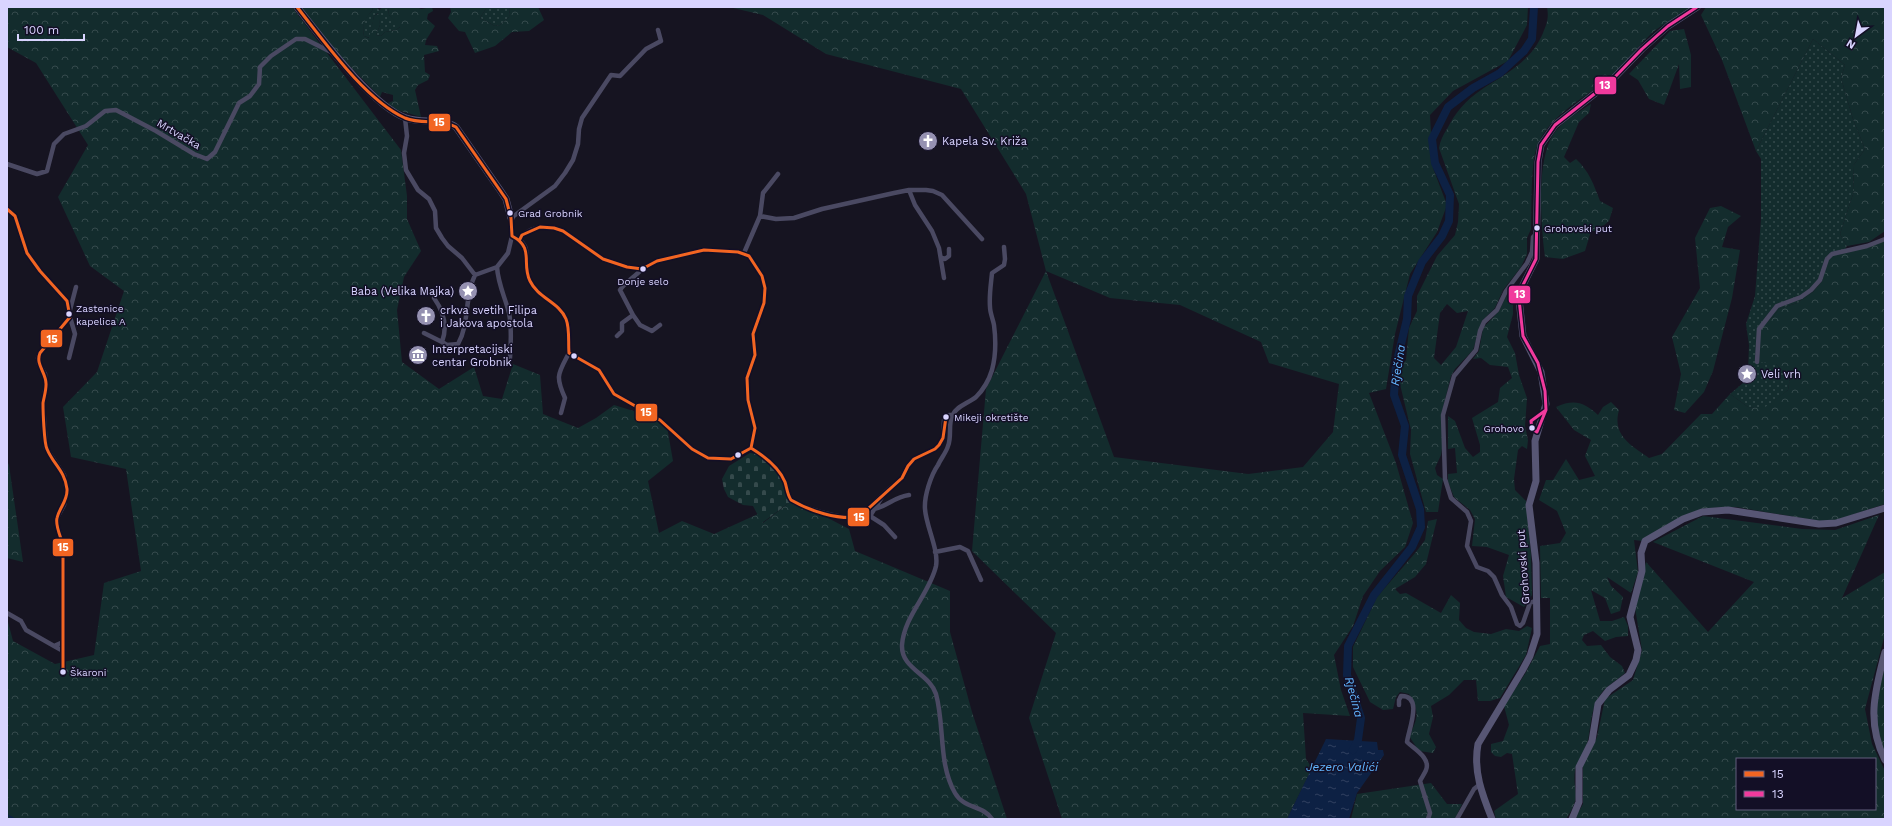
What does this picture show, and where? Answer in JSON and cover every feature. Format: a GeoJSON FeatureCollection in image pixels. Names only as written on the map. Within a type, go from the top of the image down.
{"type":"FeatureCollection","features":[{"type":"Feature","properties":{"kind":"main road"},"geometry":{"type":"LineString","coordinates":[[297,7],[334,53],[388,108],[405,118],[450,123],[456,127],[506,199],[511,218]]}},
{"type":"Feature","properties":{"kind":"main road","name":"Grohovski put"},"geometry":{"type":"LineString","coordinates":[[1492,819],[1479,785],[1476,766],[1478,744],[1530,656],[1537,634],[1535,546],[1529,505],[1536,481],[1535,441],[1546,404],[1541,372],[1523,336],[1519,299],[1520,291],[1536,258],[1538,162],[1541,145],[1549,132],[1566,115],[1612,80],[1642,49],[1668,26],[1697,7]]}},
{"type":"Feature","properties":{"kind":"main road"},"geometry":{"type":"LineString","coordinates":[[1572,819],[1580,802],[1579,767],[1592,741],[1598,704],[1610,690],[1628,675],[1636,660],[1638,650],[1630,617],[1642,571],[1641,553],[1645,541],[1683,519],[1702,512],[1728,510],[1819,524],[1836,523],[1885,508]]}},
{"type":"Feature","properties":{"kind":"main road"},"geometry":{"type":"LineString","coordinates":[[1885,652],[1872,711],[1876,737],[1885,760]]}},
{"type":"Feature","properties":{"kind":"street"},"geometry":{"type":"LineString","coordinates":[[474,275],[497,267],[508,252],[512,236],[511,218],[555,186],[573,160],[578,144],[579,129],[582,118],[611,76],[620,76],[646,49],[661,41],[658,30]]}},
{"type":"Feature","properties":{"kind":"street","name":"Mrtvačka"},"geometry":{"type":"LineString","coordinates":[[7,164],[37,174],[47,171],[54,144],[64,134],[86,126],[105,111],[116,110],[156,130],[194,154],[207,159],[215,152],[239,104],[250,96],[259,84],[260,67],[270,56],[296,39],[305,39],[334,53]]}},
{"type":"Feature","properties":{"kind":"street"},"geometry":{"type":"LineString","coordinates":[[405,118],[407,136],[404,153],[406,170],[418,190],[429,199],[435,211],[436,228],[442,238],[448,246],[462,258],[474,275]]}},
{"type":"Feature","properties":{"kind":"street"},"geometry":{"type":"LineString","coordinates":[[744,253],[760,216],[764,193],[778,174]]}},
{"type":"Feature","properties":{"kind":"street"},"geometry":{"type":"LineString","coordinates":[[760,216],[776,219],[794,218],[822,209],[909,190],[933,191],[942,196],[982,239]]}},
{"type":"Feature","properties":{"kind":"street"},"geometry":{"type":"LineString","coordinates":[[909,190],[915,205],[932,231],[942,258],[944,278]]}},
{"type":"Feature","properties":{"kind":"street"},"geometry":{"type":"LineString","coordinates":[[7,209],[15,216],[27,253],[40,271],[67,301],[70,310]]}},
{"type":"Feature","properties":{"kind":"street"},"geometry":{"type":"LineString","coordinates":[[520,239],[522,235],[536,228],[554,228],[563,231],[603,258],[627,267],[642,269]]}},
{"type":"Feature","properties":{"kind":"street"},"geometry":{"type":"LineString","coordinates":[[1537,233],[1533,237],[1532,252],[1527,263],[1506,292],[1497,310],[1482,326],[1476,350],[1454,376],[1450,396],[1444,410],[1443,420],[1445,479],[1451,498],[1467,512],[1471,521],[1467,546],[1475,564],[1480,569],[1488,571],[1494,577],[1502,595],[1513,611],[1517,624],[1520,626],[1523,623],[1528,606],[1533,601],[1537,600]]}},
{"type":"Feature","properties":{"kind":"street"},"geometry":{"type":"LineString","coordinates":[[512,236],[520,239],[527,250],[527,275],[531,284],[541,295],[561,309],[567,321],[569,353],[559,374],[558,383],[565,398],[561,413]]}},
{"type":"Feature","properties":{"kind":"street"},"geometry":{"type":"LineString","coordinates":[[1757,362],[1760,326],[1777,306],[1801,297],[1811,290],[1820,280],[1827,259],[1832,254],[1867,246],[1885,239]]}},
{"type":"Feature","properties":{"kind":"street"},"geometry":{"type":"LineString","coordinates":[[858,518],[902,478],[908,466],[914,459],[935,449],[939,445],[943,438],[944,420],[980,392],[992,370],[996,352],[994,324],[990,308],[992,273],[1004,265],[1004,247]]}},
{"type":"Feature","properties":{"kind":"street"},"geometry":{"type":"LineString","coordinates":[[942,258],[945,259],[949,256],[949,249]]}},
{"type":"Feature","properties":{"kind":"street"},"geometry":{"type":"LineString","coordinates":[[569,353],[599,370],[614,394],[660,420],[692,449],[708,458],[731,459],[751,448],[755,428],[748,400],[747,378],[754,355],[753,334],[764,303],[765,288],[762,276],[754,262],[744,253],[704,250],[657,261],[642,269],[634,278],[623,285],[620,290],[640,326],[652,331],[660,325]]}},
{"type":"Feature","properties":{"kind":"street"},"geometry":{"type":"LineString","coordinates":[[497,267],[499,286],[509,313],[511,336],[510,358]]}},
{"type":"Feature","properties":{"kind":"street"},"geometry":{"type":"LineString","coordinates":[[424,333],[447,345],[455,345],[460,340],[465,329],[470,289],[474,275]]}},
{"type":"Feature","properties":{"kind":"street"},"geometry":{"type":"LineString","coordinates":[[70,358],[75,334],[70,317],[70,310],[76,287]]}},
{"type":"Feature","properties":{"kind":"street"},"geometry":{"type":"LineString","coordinates":[[434,298],[439,305],[446,326],[446,332],[442,342]]}},
{"type":"Feature","properties":{"kind":"street"},"geometry":{"type":"LineString","coordinates":[[617,336],[622,331],[622,323],[633,315]]}},
{"type":"Feature","properties":{"kind":"street"},"geometry":{"type":"LineString","coordinates":[[63,674],[63,545],[57,525],[57,518],[64,505],[67,491],[64,475],[46,448],[42,404],[46,384],[45,374],[39,364],[38,358],[40,353],[70,317]]}},
{"type":"Feature","properties":{"kind":"street"},"geometry":{"type":"LineString","coordinates":[[952,415],[948,447],[937,466],[926,500],[926,520],[935,552],[936,564],[932,576],[907,626],[902,644],[903,653],[908,663],[931,685],[935,694],[942,734],[945,767],[955,794],[962,802],[984,811],[992,819]]}},
{"type":"Feature","properties":{"kind":"street"},"geometry":{"type":"LineString","coordinates":[[751,448],[778,470],[786,486],[787,493],[793,501],[841,518],[849,519],[870,516],[884,525],[895,537]]}},
{"type":"Feature","properties":{"kind":"street"},"geometry":{"type":"LineString","coordinates":[[870,516],[883,494]]}},
{"type":"Feature","properties":{"kind":"street"},"geometry":{"type":"LineString","coordinates":[[874,509],[889,504],[899,496],[909,495]]}},
{"type":"Feature","properties":{"kind":"street"},"geometry":{"type":"LineString","coordinates":[[935,552],[960,547],[964,548],[968,551],[981,580]]}},
{"type":"Feature","properties":{"kind":"street"},"geometry":{"type":"LineString","coordinates":[[7,613],[20,621],[26,630],[63,651]]}},
{"type":"Feature","properties":{"kind":"street"},"geometry":{"type":"LineString","coordinates":[[54,646],[63,642]]}},
{"type":"Feature","properties":{"kind":"street"},"geometry":{"type":"LineString","coordinates":[[1399,705],[1401,696],[1406,696],[1409,698],[1414,711],[1414,720],[1408,732],[1407,742],[1426,759],[1427,769],[1420,781],[1430,813],[1428,819]]}},
{"type":"Feature","properties":{"kind":"street"},"geometry":{"type":"LineString","coordinates":[[1457,819],[1474,789],[1479,785]]}},
{"type":"Feature","properties":{"kind":"green space"},"geometry":{"type":"Polygon","coordinates":[[[7,7],[292,7],[401,150],[407,196],[407,219],[421,251],[404,277],[397,310],[402,362],[439,389],[474,367],[483,396],[502,399],[513,364],[540,375],[543,414],[578,428],[596,418],[614,405],[666,421],[673,461],[648,481],[659,533],[682,521],[714,534],[758,514],[763,523],[790,502],[826,517],[849,529],[855,551],[950,591],[950,632],[972,712],[1007,819],[7,819],[7,618],[13,641],[55,664],[94,655],[104,583],[141,571],[126,469],[71,457],[63,407],[97,372],[124,291],[90,266],[58,197],[88,145],[36,63],[7,47],[7,7]]]}},
{"type":"Feature","properties":{"kind":"green space"},"geometry":{"type":"Polygon","coordinates":[[[300,7],[373,7],[372,11],[365,20],[363,29],[364,36],[369,38],[374,16],[379,13],[380,25],[376,35],[381,36],[385,32],[396,30],[400,27],[389,15],[388,7],[417,7],[421,9],[432,7],[433,11],[428,14],[427,19],[435,26],[426,40],[425,45],[437,46],[439,51],[424,55],[425,72],[430,75],[428,80],[418,85],[415,90],[421,117],[394,109],[388,103],[393,101],[393,95],[382,92],[380,97],[340,56],[300,7]]]}},
{"type":"Feature","properties":{"kind":"green space"},"geometry":{"type":"Polygon","coordinates":[[[373,7],[377,7],[379,10],[383,7],[388,7],[389,15],[401,26],[396,30],[385,32],[381,36],[376,35],[380,25],[378,13],[374,16],[370,38],[364,36],[364,23],[373,7]]]}},
{"type":"Feature","properties":{"kind":"green space"},"geometry":{"type":"Polygon","coordinates":[[[450,7],[487,7],[480,18],[495,26],[500,25],[509,17],[510,7],[538,7],[544,20],[529,31],[512,32],[495,46],[475,53],[465,32],[459,31],[448,18],[451,12],[450,7]]]}},
{"type":"Feature","properties":{"kind":"green space"},"geometry":{"type":"Polygon","coordinates":[[[487,7],[510,7],[509,17],[500,25],[495,26],[480,18],[487,7]]]}},
{"type":"Feature","properties":{"kind":"green space"},"geometry":{"type":"Polygon","coordinates":[[[729,7],[1528,7],[1527,25],[1508,61],[1453,91],[1430,115],[1433,168],[1447,205],[1437,232],[1410,274],[1395,334],[1386,389],[1369,393],[1396,463],[1413,523],[1405,547],[1380,571],[1363,596],[1353,626],[1334,655],[1341,690],[1350,716],[1303,713],[1306,759],[1312,768],[1287,819],[1062,819],[1029,718],[1056,633],[972,551],[986,389],[1046,271],[1026,194],[961,89],[826,54],[763,15],[729,7]],[[1046,271],[1114,457],[1248,474],[1303,467],[1333,432],[1339,384],[1269,363],[1261,342],[1180,305],[1110,298],[1046,271]]]}},
{"type":"Feature","properties":{"kind":"green space"},"geometry":{"type":"Polygon","coordinates":[[[1547,7],[1692,7],[1651,34],[1615,73],[1560,115],[1544,133],[1538,144],[1534,162],[1531,229],[1527,238],[1527,254],[1521,267],[1503,290],[1495,308],[1482,321],[1473,350],[1455,369],[1451,376],[1441,416],[1443,442],[1441,455],[1435,468],[1437,475],[1443,479],[1438,512],[1426,512],[1410,454],[1411,430],[1399,380],[1399,370],[1406,360],[1409,328],[1417,311],[1417,296],[1437,256],[1455,235],[1458,222],[1459,204],[1439,145],[1457,112],[1466,103],[1481,90],[1508,73],[1532,52],[1538,43],[1547,20],[1547,7]],[[1447,304],[1440,313],[1434,358],[1441,365],[1456,347],[1468,311],[1457,313],[1447,304]]]}},
{"type":"Feature","properties":{"kind":"green space"},"geometry":{"type":"Polygon","coordinates":[[[1706,7],[1885,7],[1885,231],[1869,242],[1847,246],[1840,234],[1854,191],[1853,166],[1865,149],[1853,119],[1841,78],[1845,65],[1813,39],[1756,151],[1722,60],[1701,15],[1706,7]]]}},
{"type":"Feature","properties":{"kind":"green space"},"geometry":{"type":"Polygon","coordinates":[[[1684,29],[1691,55],[1691,87],[1680,89],[1679,64],[1664,105],[1649,99],[1638,80],[1629,74],[1670,31],[1684,29]]]}},
{"type":"Feature","properties":{"kind":"green space"},"geometry":{"type":"Polygon","coordinates":[[[1813,39],[1845,65],[1841,78],[1853,119],[1865,149],[1853,166],[1854,191],[1840,234],[1847,246],[1813,292],[1797,303],[1779,309],[1773,317],[1759,329],[1776,364],[1790,378],[1788,390],[1764,409],[1748,407],[1730,394],[1743,383],[1748,371],[1749,345],[1746,324],[1755,296],[1761,219],[1761,159],[1756,151],[1813,39]]]}},
{"type":"Feature","properties":{"kind":"green space"},"geometry":{"type":"Polygon","coordinates":[[[1591,104],[1589,113],[1579,122],[1564,157],[1570,163],[1576,159],[1581,164],[1591,178],[1600,201],[1613,208],[1609,221],[1597,231],[1591,231],[1585,251],[1563,259],[1545,257],[1542,229],[1541,194],[1544,161],[1548,146],[1553,135],[1561,126],[1591,104]]]}},
{"type":"Feature","properties":{"kind":"green space"},"geometry":{"type":"Polygon","coordinates":[[[1721,206],[1741,216],[1728,227],[1722,247],[1740,250],[1732,298],[1713,371],[1704,392],[1685,413],[1674,410],[1681,374],[1672,337],[1700,288],[1695,238],[1710,208],[1721,206]]]}},
{"type":"Feature","properties":{"kind":"green space"},"geometry":{"type":"Polygon","coordinates":[[[1885,241],[1885,504],[1836,520],[1819,521],[1736,507],[1701,509],[1642,541],[1634,540],[1638,572],[1631,593],[1607,577],[1611,586],[1623,597],[1620,611],[1611,614],[1605,598],[1591,590],[1600,621],[1612,621],[1624,617],[1628,626],[1628,636],[1616,637],[1605,641],[1593,631],[1584,635],[1582,640],[1587,646],[1601,645],[1610,657],[1622,666],[1625,673],[1602,692],[1594,706],[1587,745],[1575,770],[1574,777],[1576,799],[1571,811],[1566,819],[1496,819],[1494,811],[1518,794],[1512,754],[1507,753],[1501,757],[1495,756],[1491,752],[1491,744],[1503,741],[1509,725],[1504,706],[1525,674],[1540,646],[1550,644],[1550,598],[1541,598],[1540,546],[1560,543],[1566,533],[1557,511],[1539,500],[1546,480],[1553,480],[1566,459],[1579,480],[1595,476],[1585,456],[1591,440],[1574,430],[1556,407],[1568,403],[1578,403],[1588,407],[1598,415],[1603,407],[1611,402],[1619,410],[1618,426],[1620,433],[1629,444],[1649,458],[1662,454],[1701,414],[1712,414],[1730,394],[1748,407],[1764,408],[1788,390],[1790,378],[1776,364],[1757,362],[1759,329],[1773,317],[1779,309],[1797,303],[1813,292],[1822,281],[1829,260],[1834,255],[1885,241]]]}},
{"type":"Feature","properties":{"kind":"green space"},"geometry":{"type":"Polygon","coordinates":[[[1513,291],[1513,314],[1507,337],[1515,353],[1519,375],[1527,398],[1525,426],[1528,440],[1527,449],[1522,446],[1518,450],[1514,479],[1515,490],[1526,501],[1531,555],[1532,595],[1524,607],[1506,597],[1503,576],[1509,555],[1487,547],[1472,546],[1475,519],[1470,510],[1454,497],[1448,482],[1448,474],[1457,473],[1455,448],[1448,449],[1448,416],[1455,421],[1465,448],[1473,457],[1480,452],[1480,445],[1472,418],[1498,402],[1500,388],[1512,378],[1508,367],[1490,365],[1481,358],[1473,359],[1479,351],[1483,328],[1499,311],[1508,292],[1513,291]]]}},
{"type":"Feature","properties":{"kind":"green space"},"geometry":{"type":"Polygon","coordinates":[[[750,453],[764,458],[777,470],[782,478],[790,502],[762,523],[753,506],[743,505],[728,497],[724,489],[722,479],[729,466],[750,453]]]}},
{"type":"Feature","properties":{"kind":"green space"},"geometry":{"type":"Polygon","coordinates":[[[7,461],[9,465],[23,562],[7,558],[7,461]]]}},
{"type":"Feature","properties":{"kind":"green space"},"geometry":{"type":"Polygon","coordinates":[[[1879,515],[1842,598],[1885,572],[1885,634],[1865,709],[1872,744],[1885,771],[1885,819],[1574,819],[1583,804],[1583,765],[1597,737],[1605,699],[1633,680],[1642,650],[1635,608],[1646,562],[1708,632],[1754,582],[1653,542],[1703,516],[1802,529],[1835,530],[1879,515]]]}},
{"type":"Feature","properties":{"kind":"green space"},"geometry":{"type":"Polygon","coordinates":[[[1437,519],[1426,564],[1415,577],[1395,589],[1400,594],[1406,593],[1441,613],[1451,595],[1460,603],[1459,620],[1466,628],[1474,632],[1491,634],[1506,629],[1519,631],[1527,626],[1532,628],[1526,655],[1500,698],[1490,701],[1478,701],[1476,680],[1464,680],[1449,695],[1431,706],[1433,717],[1429,734],[1436,747],[1433,753],[1419,751],[1409,736],[1416,720],[1416,710],[1413,700],[1409,694],[1400,692],[1396,697],[1393,709],[1383,710],[1370,702],[1353,667],[1353,647],[1377,597],[1425,540],[1428,521],[1437,519]]]}},
{"type":"Feature","properties":{"kind":"green space"},"geometry":{"type":"Polygon","coordinates":[[[1885,666],[1885,753],[1878,730],[1877,710],[1885,666]]]}},
{"type":"Feature","properties":{"kind":"green space"},"geometry":{"type":"Polygon","coordinates":[[[1431,783],[1447,804],[1462,804],[1455,819],[1351,819],[1357,794],[1431,783]]]}},
{"type":"Feature","properties":{"kind":"water","name":"Jezero Valići"},"geometry":{"type":"Polygon","coordinates":[[[1326,739],[1377,742],[1378,750],[1383,750],[1384,755],[1357,793],[1349,819],[1287,819],[1326,739]]]}},
{"type":"Feature","properties":{"kind":"waterway","name":"Rječina"},"geometry":{"type":"LineString","coordinates":[[1353,750],[1358,740],[1361,718],[1347,675],[1348,646],[1374,595],[1412,547],[1421,527],[1420,509],[1402,455],[1405,426],[1394,395],[1396,365],[1407,319],[1408,296],[1422,262],[1442,236],[1449,221],[1450,195],[1435,163],[1432,139],[1448,107],[1473,88],[1500,73],[1524,51],[1532,39],[1534,7]]}},
{"type":"Feature","properties":{"kind":"waterway"},"geometry":{"type":"LineString","coordinates":[[7,815],[15,819]]}},
{"type":"Feature","properties":{"kind":"transit line","name":"15"},"geometry":{"type":"LineString","coordinates":[[297,7],[332,52],[360,84],[375,98],[405,118],[418,121],[450,124],[456,127],[506,199],[511,218],[512,236],[523,246],[530,281],[538,292],[559,308],[566,319],[569,353],[599,370],[614,394],[660,420],[692,449],[708,458],[731,459],[751,448],[755,428],[748,400],[747,378],[755,355],[753,334],[764,303],[765,288],[762,276],[749,256],[738,252],[704,250],[657,261],[642,269],[627,267],[603,259],[563,231],[554,228],[540,227],[522,235],[520,239]]}},
{"type":"Feature","properties":{"kind":"transit line","name":"13"},"geometry":{"type":"LineString","coordinates":[[1546,410],[1545,391],[1538,363],[1523,336],[1519,299],[1520,291],[1536,259],[1538,162],[1541,145],[1555,125],[1612,80],[1642,49],[1668,26],[1697,7]]}},
{"type":"Feature","properties":{"kind":"transit line","name":"15"},"geometry":{"type":"LineString","coordinates":[[7,209],[15,216],[27,253],[40,271],[67,301],[70,317],[40,353],[39,357],[40,365],[46,381],[46,390],[43,403],[46,446],[64,477],[67,489],[65,501],[58,514],[57,521],[57,528],[63,545],[63,674]]}},
{"type":"Feature","properties":{"kind":"transit line","name":"13"},"geometry":{"type":"LineString","coordinates":[[1546,410],[1537,432],[1532,429],[1531,421],[1546,410]]}},
{"type":"Feature","properties":{"kind":"transit line","name":"15"},"geometry":{"type":"LineString","coordinates":[[751,448],[766,458],[779,471],[785,482],[791,500],[824,514],[851,518],[859,517],[902,478],[908,466],[914,459],[935,449],[939,445],[943,438],[946,417]]}},
{"type":"Feature","properties":{"kind":"place","name":"Kapela Sv. Križa"},"geometry":{"type":"Point","coordinates":[928,141]}},
{"type":"Feature","properties":{"kind":"place","name":"Grad Grobnik"},"geometry":{"type":"Point","coordinates":[510,213]}},
{"type":"Feature","properties":{"kind":"place","name":"Grohovski put"},"geometry":{"type":"Point","coordinates":[1537,228]}},
{"type":"Feature","properties":{"kind":"place","name":"Donje selo"},"geometry":{"type":"Point","coordinates":[643,269]}},
{"type":"Feature","properties":{"kind":"place","name":"Baba (Velika Majka)"},"geometry":{"type":"Point","coordinates":[468,291]}},
{"type":"Feature","properties":{"kind":"place","name":"Zastenice kapelica A"},"geometry":{"type":"Point","coordinates":[69,314]}},
{"type":"Feature","properties":{"kind":"place","name":"crkva svetih Filipa i Jakova apostola"},"geometry":{"type":"Point","coordinates":[426,316]}},
{"type":"Feature","properties":{"kind":"place","name":"Interpretacijski centar Grobnik"},"geometry":{"type":"Point","coordinates":[418,355]}},
{"type":"Feature","properties":{"kind":"place","name":"Veli vrh"},"geometry":{"type":"Point","coordinates":[1747,374]}},
{"type":"Feature","properties":{"kind":"place","name":"Mikeji okretište"},"geometry":{"type":"Point","coordinates":[946,417]}},
{"type":"Feature","properties":{"kind":"place","name":"Grohovo"},"geometry":{"type":"Point","coordinates":[1532,428]}},
{"type":"Feature","properties":{"kind":"place","name":"Škaroni"},"geometry":{"type":"Point","coordinates":[63,672]}}]}
